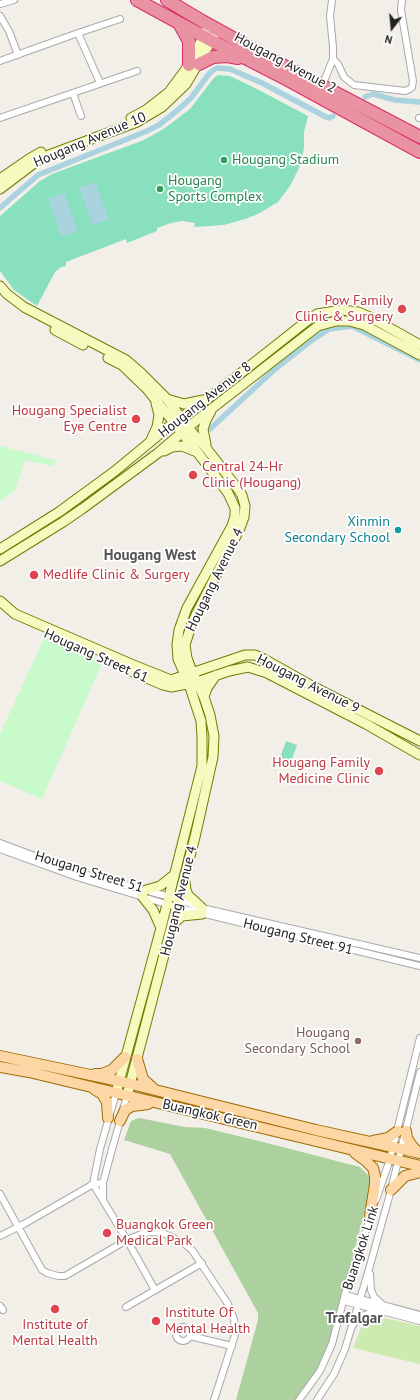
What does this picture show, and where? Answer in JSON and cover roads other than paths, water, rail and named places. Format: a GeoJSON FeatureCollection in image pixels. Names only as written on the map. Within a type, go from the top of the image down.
{"type":"FeatureCollection","features":[{"type":"Feature","properties":{"kind":"highway","name":"Hougang Avenue 2"},"geometry":{"type":"LineString","coordinates":[[137,0],[420,152]]}},
{"type":"Feature","properties":{"kind":"highway","name":"Hougang Avenue 2"},"geometry":{"type":"LineString","coordinates":[[167,0],[213,27],[420,137]]}},
{"type":"Feature","properties":{"kind":"highway"},"geometry":{"type":"LineString","coordinates":[[179,23],[189,41],[194,65],[213,57],[227,56],[247,60]]}},
{"type":"Feature","properties":{"kind":"main road","name":"Buangkok Green"},"geometry":{"type":"LineString","coordinates":[[0,1056],[89,1074],[419,1153]]}},
{"type":"Feature","properties":{"kind":"main road"},"geometry":{"type":"LineString","coordinates":[[89,1074],[102,1074],[112,1070],[125,1057]]}},
{"type":"Feature","properties":{"kind":"main road"},"geometry":{"type":"LineString","coordinates":[[137,1060],[143,1079],[155,1090]]}},
{"type":"Feature","properties":{"kind":"main road","name":"Buangkok Green"},"geometry":{"type":"LineString","coordinates":[[0,1067],[29,1072],[420,1166]]}},
{"type":"Feature","properties":{"kind":"main road"},"geometry":{"type":"LineString","coordinates":[[94,1088],[102,1094],[107,1102],[108,1118]]}},
{"type":"Feature","properties":{"kind":"main road"},"geometry":{"type":"LineString","coordinates":[[120,1121],[125,1110],[132,1106],[162,1104]]}},
{"type":"Feature","properties":{"kind":"main road"},"geometry":{"type":"LineString","coordinates":[[369,1142],[388,1138],[402,1131],[412,1146],[419,1153]]}},
{"type":"Feature","properties":{"kind":"main road"},"geometry":{"type":"LineString","coordinates":[[352,1150],[373,1168],[375,1184],[370,1216]]}},
{"type":"Feature","properties":{"kind":"main road"},"geometry":{"type":"LineString","coordinates":[[391,1190],[405,1176],[420,1172]]}},
{"type":"Feature","properties":{"kind":"street"},"geometry":{"type":"LineString","coordinates":[[0,4],[14,0]]}},
{"type":"Feature","properties":{"kind":"street"},"geometry":{"type":"LineString","coordinates":[[322,86],[333,59],[330,16],[332,0]]}},
{"type":"Feature","properties":{"kind":"street"},"geometry":{"type":"LineString","coordinates":[[333,59],[338,64],[344,77],[354,85],[405,91],[410,89],[412,87],[412,81],[401,10],[402,0]]}},
{"type":"Feature","properties":{"kind":"street"},"geometry":{"type":"LineString","coordinates":[[0,16],[18,55]]}},
{"type":"Feature","properties":{"kind":"street"},"geometry":{"type":"LineString","coordinates":[[0,61],[120,19]]}},
{"type":"Feature","properties":{"kind":"street","name":"Hougang Avenue 10"},"geometry":{"type":"LineString","coordinates":[[0,189],[41,158],[137,122],[162,108],[186,84],[213,27]]}},
{"type":"Feature","properties":{"kind":"street"},"geometry":{"type":"LineString","coordinates":[[78,33],[100,83]]}},
{"type":"Feature","properties":{"kind":"street","name":"Hougang Avenue 10"},"geometry":{"type":"LineString","coordinates":[[0,179],[40,152],[122,121],[146,110],[169,92],[194,65]]}},
{"type":"Feature","properties":{"kind":"street"},"geometry":{"type":"LineString","coordinates":[[0,118],[137,71]]}},
{"type":"Feature","properties":{"kind":"street"},"geometry":{"type":"LineString","coordinates":[[73,93],[81,116]]}},
{"type":"Feature","properties":{"kind":"street","name":"Hougang Avenue 4"},"geometry":{"type":"LineString","coordinates":[[0,286],[7,294],[24,307],[122,365],[147,388],[154,398],[178,421],[185,430],[198,453],[232,500],[235,508],[235,516],[232,526],[184,616],[179,630],[177,645],[191,679],[195,701],[201,721],[202,766],[161,928],[116,1093]]}},
{"type":"Feature","properties":{"kind":"street","name":"Hougang Avenue 4"},"geometry":{"type":"LineString","coordinates":[[0,295],[20,312],[126,360],[167,399],[178,421]]}},
{"type":"Feature","properties":{"kind":"street","name":"Hougang Avenue 8"},"geometry":{"type":"LineString","coordinates":[[0,549],[59,512],[115,471],[317,314],[342,310],[358,312],[370,317],[420,345]]}},
{"type":"Feature","properties":{"kind":"street","name":"Hougang Avenue 8"},"geometry":{"type":"LineString","coordinates":[[0,561],[63,522],[158,453],[185,430],[318,326],[336,321],[349,321],[364,325],[420,355]]}},
{"type":"Feature","properties":{"kind":"street"},"geometry":{"type":"LineString","coordinates":[[150,443],[157,427],[159,415],[154,398]]}},
{"type":"Feature","properties":{"kind":"street"},"geometry":{"type":"LineString","coordinates":[[167,399],[184,404],[206,400]]}},
{"type":"Feature","properties":{"kind":"street"},"geometry":{"type":"LineString","coordinates":[[208,449],[203,429],[213,408]]}},
{"type":"Feature","properties":{"kind":"street","name":"Hougang Avenue 4"},"geometry":{"type":"LineString","coordinates":[[184,662],[185,645],[191,626],[240,528],[244,517],[245,506],[242,495],[208,449],[185,430]]}},
{"type":"Feature","properties":{"kind":"street"},"geometry":{"type":"LineString","coordinates":[[158,453],[172,447],[182,446],[198,453]]}},
{"type":"Feature","properties":{"kind":"street","name":"Hougang Street 61"},"geometry":{"type":"LineString","coordinates":[[0,601],[15,614],[131,664],[171,684]]}},
{"type":"Feature","properties":{"kind":"street","name":"Hougang Street 61"},"geometry":{"type":"LineString","coordinates":[[0,610],[15,620],[163,685],[191,679]]}},
{"type":"Feature","properties":{"kind":"street","name":"Hougang Avenue 9"},"geometry":{"type":"LineString","coordinates":[[191,679],[206,668],[245,655],[255,655],[420,741]]}},
{"type":"Feature","properties":{"kind":"street"},"geometry":{"type":"LineString","coordinates":[[195,701],[182,690],[171,684],[184,662],[193,666],[206,668]]}},
{"type":"Feature","properties":{"kind":"street","name":"Hougang Avenue 9"},"geometry":{"type":"LineString","coordinates":[[191,679],[216,676],[229,670],[248,667],[267,673],[366,724],[420,755]]}},
{"type":"Feature","properties":{"kind":"street"},"geometry":{"type":"LineString","coordinates":[[204,697],[207,688],[216,676]]}},
{"type":"Feature","properties":{"kind":"street","name":"Hougang Avenue 4"},"geometry":{"type":"LineString","coordinates":[[127,1096],[195,837],[213,757],[214,736],[204,697],[191,679]]}},
{"type":"Feature","properties":{"kind":"street","name":"Hougang Street 51"},"geometry":{"type":"LineString","coordinates":[[0,843],[80,872],[177,903]]}},
{"type":"Feature","properties":{"kind":"street","name":"Hougang Street 51"},"geometry":{"type":"LineString","coordinates":[[0,849],[77,877],[144,893]]}},
{"type":"Feature","properties":{"kind":"street"},"geometry":{"type":"LineString","coordinates":[[161,928],[144,893],[160,886],[174,875]]}},
{"type":"Feature","properties":{"kind":"street"},"geometry":{"type":"LineString","coordinates":[[172,925],[182,916],[202,911],[188,895],[184,878]]}},
{"type":"Feature","properties":{"kind":"street","name":"Hougang Street 91"},"geometry":{"type":"LineString","coordinates":[[177,903],[202,911],[420,966]]}},
{"type":"Feature","properties":{"kind":"street","name":"Hougang Street 91"},"geometry":{"type":"LineString","coordinates":[[202,911],[420,958]]}},
{"type":"Feature","properties":{"kind":"street"},"geometry":{"type":"LineString","coordinates":[[402,1131],[420,1038]]}},
{"type":"Feature","properties":{"kind":"street"},"geometry":{"type":"LineString","coordinates":[[394,1160],[420,1072]]}},
{"type":"Feature","properties":{"kind":"street"},"geometry":{"type":"LineString","coordinates":[[116,1093],[100,1149],[94,1184],[155,1290]]}},
{"type":"Feature","properties":{"kind":"street"},"geometry":{"type":"LineString","coordinates":[[103,1200],[103,1183],[127,1096]]}},
{"type":"Feature","properties":{"kind":"street","name":"Buangkok Link"},"geometry":{"type":"LineString","coordinates":[[317,1400],[334,1374],[345,1349],[391,1190],[394,1160]]}},
{"type":"Feature","properties":{"kind":"street","name":"Buangkok Link"},"geometry":{"type":"LineString","coordinates":[[299,1400],[320,1371],[332,1344],[344,1298],[370,1216],[394,1160]]}},
{"type":"Feature","properties":{"kind":"street"},"geometry":{"type":"LineString","coordinates":[[0,1236],[19,1227],[94,1184],[103,1183]]}},
{"type":"Feature","properties":{"kind":"street"},"geometry":{"type":"LineString","coordinates":[[0,1194],[42,1270],[47,1273],[62,1277],[127,1240],[144,1233],[154,1232],[165,1234],[182,1242],[192,1250],[228,1304],[234,1319],[235,1335],[214,1400]]}},
{"type":"Feature","properties":{"kind":"street"},"geometry":{"type":"LineString","coordinates":[[126,1307],[202,1263]]}},
{"type":"Feature","properties":{"kind":"street"},"geometry":{"type":"LineString","coordinates":[[369,1269],[371,1290],[374,1297],[384,1309]]}},
{"type":"Feature","properties":{"kind":"street"},"geometry":{"type":"LineString","coordinates":[[344,1298],[420,1321]]}},
{"type":"Feature","properties":{"kind":"street"},"geometry":{"type":"LineString","coordinates":[[352,1326],[364,1315],[384,1309],[420,1315]]}},
{"type":"Feature","properties":{"kind":"street"},"geometry":{"type":"LineString","coordinates":[[190,1336],[232,1346]]}},
{"type":"Feature","properties":{"kind":"water"},"geometry":{"type":"Polygon","coordinates":[[[95,182],[109,219],[93,225],[79,188],[95,182]]]}},
{"type":"Feature","properties":{"kind":"water"},"geometry":{"type":"Polygon","coordinates":[[[64,193],[78,231],[62,237],[48,199],[64,193]]]}},
{"type":"Feature","properties":{"kind":"waterway"},"geometry":{"type":"LineString","coordinates":[[0,208],[38,175],[159,125],[191,98],[208,75],[217,68],[230,69],[262,83],[326,117],[329,118],[333,116]]}},
{"type":"Feature","properties":{"kind":"waterway"},"geometry":{"type":"LineString","coordinates":[[365,97],[373,94],[395,100],[420,102]]}},
{"type":"Feature","properties":{"kind":"waterway"},"geometry":{"type":"LineString","coordinates":[[210,429],[274,370],[308,343],[329,329],[352,326],[420,360]]}},
{"type":"Feature","properties":{"kind":"place","name":"Hougang Stadium"},"geometry":{"type":"Point","coordinates":[224,160]}},
{"type":"Feature","properties":{"kind":"place","name":"Hougang Sports Complex"},"geometry":{"type":"Point","coordinates":[160,189]}},
{"type":"Feature","properties":{"kind":"place","name":"Pow Family Clinic & Surgery"},"geometry":{"type":"Point","coordinates":[402,309]}},
{"type":"Feature","properties":{"kind":"place","name":"Hougang Specialist Eye Centre"},"geometry":{"type":"Point","coordinates":[136,419]}},
{"type":"Feature","properties":{"kind":"place","name":"Central 24-Hr Clinic (Hougang)"},"geometry":{"type":"Point","coordinates":[193,475]}},
{"type":"Feature","properties":{"kind":"place","name":"Xinmin Secondary School"},"geometry":{"type":"Point","coordinates":[398,530]}},
{"type":"Feature","properties":{"kind":"place","name":"Medlife Clinic & Surgery"},"geometry":{"type":"Point","coordinates":[34,575]}},
{"type":"Feature","properties":{"kind":"place","name":"Hougang Family Medicine Clinic"},"geometry":{"type":"Point","coordinates":[379,771]}},
{"type":"Feature","properties":{"kind":"place","name":"Hougang Secondary School"},"geometry":{"type":"Point","coordinates":[358,1041]}},
{"type":"Feature","properties":{"kind":"place","name":"Buangkok Green Medical Park"},"geometry":{"type":"Point","coordinates":[107,1233]}},
{"type":"Feature","properties":{"kind":"place","name":"Institute of Mental Health"},"geometry":{"type":"Point","coordinates":[55,1309]}},
{"type":"Feature","properties":{"kind":"place","name":"Institute Of Mental Health"},"geometry":{"type":"Point","coordinates":[156,1321]}},
{"type":"Feature","properties":{"kind":"district","name":"Hougang West"},"geometry":{"type":"Point","coordinates":[150,556]}},
{"type":"Feature","properties":{"kind":"district","name":"Trafalgar"},"geometry":{"type":"Point","coordinates":[354,1319]}}]}
